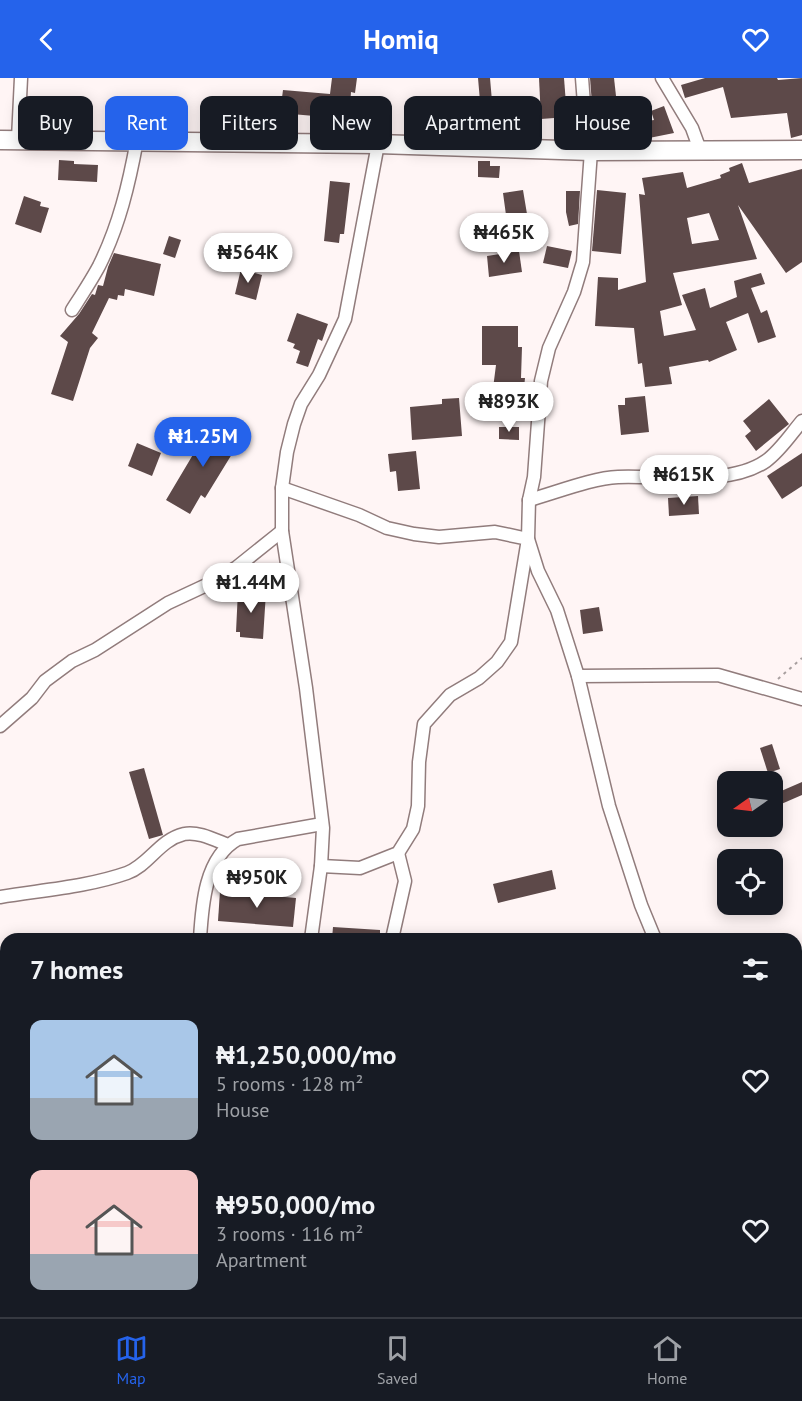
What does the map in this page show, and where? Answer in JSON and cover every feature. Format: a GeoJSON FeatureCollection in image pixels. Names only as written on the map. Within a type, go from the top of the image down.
{"type":"FeatureCollection","features":[{"type":"Feature","properties":{"kind":"main road"},"geometry":{"type":"LineString","coordinates":[[9,139],[105,140]]}},
{"type":"Feature","properties":{"kind":"main road"},"geometry":{"type":"LineString","coordinates":[[188,141],[310,143]]}},
{"type":"Feature","properties":{"kind":"main road"},"geometry":{"type":"LineString","coordinates":[[392,144],[591,151],[802,150]]}},
{"type":"Feature","properties":{"kind":"street"},"geometry":{"type":"LineString","coordinates":[[9,139],[21,78]]}},
{"type":"Feature","properties":{"kind":"street"},"geometry":{"type":"LineString","coordinates":[[321,866],[360,868],[398,854],[413,829],[418,806],[419,762],[424,724],[450,695],[479,678],[497,662],[512,642],[528,538],[529,500],[534,477],[541,381],[549,348],[574,292],[584,262],[591,151],[587,143],[582,78]]}},
{"type":"Feature","properties":{"kind":"street"},"geometry":{"type":"LineString","coordinates":[[662,78],[692,128],[700,150]]}},
{"type":"Feature","properties":{"kind":"street"},"geometry":{"type":"LineString","coordinates":[[72,310],[99,267],[114,231],[128,189],[135,150]]}},
{"type":"Feature","properties":{"kind":"street"},"geometry":{"type":"LineString","coordinates":[[312,933],[321,866],[322,824],[307,700],[282,531],[282,488],[286,452],[301,404],[319,375],[345,319],[377,150]]}},
{"type":"Feature","properties":{"kind":"street"},"geometry":{"type":"LineString","coordinates":[[529,500],[616,477],[694,479],[729,475],[748,470],[774,455],[802,421]]}},
{"type":"Feature","properties":{"kind":"street"},"geometry":{"type":"LineString","coordinates":[[282,488],[359,515],[387,528],[414,534],[439,537],[495,532],[528,538]]}},
{"type":"Feature","properties":{"kind":"street"},"geometry":{"type":"LineString","coordinates":[[0,726],[32,698],[45,681],[72,661],[95,650],[168,603],[213,582],[237,567],[282,531]]}},
{"type":"Feature","properties":{"kind":"street"},"geometry":{"type":"LineString","coordinates":[[528,538],[538,571],[557,610],[578,676],[609,806],[641,905],[653,933]]}},
{"type":"Feature","properties":{"kind":"street"},"geometry":{"type":"LineString","coordinates":[[578,676],[718,675],[802,699]]}},
{"type":"Feature","properties":{"kind":"street"},"geometry":{"type":"LineString","coordinates":[[200,933],[201,912],[211,871],[228,844],[238,839],[322,824]]}},
{"type":"Feature","properties":{"kind":"street"},"geometry":{"type":"LineString","coordinates":[[0,897],[82,884],[127,873],[140,867],[155,850],[171,839],[184,834],[195,834],[228,844]]}},
{"type":"Feature","properties":{"kind":"street"},"geometry":{"type":"LineString","coordinates":[[393,933],[405,881],[398,854]]}},
{"type":"Feature","properties":{"kind":"path"},"geometry":{"type":"LineString","coordinates":[[767,689],[802,658]]}},
{"type":"Feature","properties":{"kind":"building"},"geometry":{"type":"Polygon","coordinates":[[[332,78],[357,78],[355,93],[351,92],[351,96],[310,96],[310,116],[298,115],[298,96],[282,96],[283,90],[330,94],[332,78]]]}},
{"type":"Feature","properties":{"kind":"building"},"geometry":{"type":"Polygon","coordinates":[[[478,78],[490,78],[492,96],[480,96],[478,78]]]}},
{"type":"Feature","properties":{"kind":"building"},"geometry":{"type":"Polygon","coordinates":[[[539,78],[564,78],[565,96],[554,96],[554,118],[542,119],[542,96],[540,96],[539,78]]]}},
{"type":"Feature","properties":{"kind":"building"},"geometry":{"type":"Polygon","coordinates":[[[590,78],[614,78],[616,96],[591,96],[590,78]]]}},
{"type":"Feature","properties":{"kind":"building"},"geometry":{"type":"Polygon","coordinates":[[[705,78],[777,78],[778,80],[802,78],[802,135],[791,138],[787,113],[731,118],[723,87],[685,98],[681,85],[705,78]]]}},
{"type":"Feature","properties":{"kind":"building"},"geometry":{"type":"Polygon","coordinates":[[[664,106],[674,133],[652,137],[652,120],[654,120],[652,111],[664,106]]]}},
{"type":"Feature","properties":{"kind":"building"},"geometry":{"type":"Polygon","coordinates":[[[59,160],[74,161],[74,164],[98,165],[97,182],[58,180],[59,160]]]}},
{"type":"Feature","properties":{"kind":"building"},"geometry":{"type":"Polygon","coordinates":[[[478,161],[490,161],[490,166],[500,166],[499,178],[478,177],[478,161]]]}},
{"type":"Feature","properties":{"kind":"building"},"geometry":{"type":"Polygon","coordinates":[[[742,163],[749,183],[802,169],[802,262],[786,273],[738,205],[757,259],[673,273],[682,305],[660,311],[664,336],[696,330],[682,295],[705,288],[710,308],[737,297],[734,281],[761,273],[765,284],[751,288],[761,313],[767,310],[776,337],[758,343],[748,313],[726,322],[737,350],[709,362],[708,360],[669,367],[672,384],[645,387],[642,363],[638,364],[634,328],[595,326],[598,277],[618,278],[618,290],[646,282],[639,194],[645,195],[642,178],[683,172],[687,188],[721,178],[720,175],[730,171],[729,168],[742,163]],[[709,213],[687,218],[692,244],[719,240],[709,213]]]}},
{"type":"Feature","properties":{"kind":"building"},"geometry":{"type":"Polygon","coordinates":[[[330,181],[350,183],[344,234],[340,234],[339,243],[324,241],[330,181]]]}},
{"type":"Feature","properties":{"kind":"building"},"geometry":{"type":"Polygon","coordinates":[[[523,190],[528,220],[523,221],[527,236],[507,241],[504,229],[486,233],[483,220],[506,215],[503,193],[523,190]]]}},
{"type":"Feature","properties":{"kind":"building"},"geometry":{"type":"Polygon","coordinates":[[[597,190],[626,193],[621,254],[592,251],[597,190]]]}},
{"type":"Feature","properties":{"kind":"building"},"geometry":{"type":"Polygon","coordinates":[[[566,191],[580,191],[578,224],[569,226],[566,212],[566,191]]]}},
{"type":"Feature","properties":{"kind":"building"},"geometry":{"type":"Polygon","coordinates":[[[24,196],[41,202],[40,206],[49,208],[41,233],[15,224],[24,196]]]}},
{"type":"Feature","properties":{"kind":"building"},"geometry":{"type":"Polygon","coordinates":[[[169,236],[181,240],[175,258],[163,254],[169,236]]]}},
{"type":"Feature","properties":{"kind":"building"},"geometry":{"type":"Polygon","coordinates":[[[547,246],[572,251],[568,268],[543,263],[547,246]]]}},
{"type":"Feature","properties":{"kind":"building"},"geometry":{"type":"Polygon","coordinates":[[[519,251],[522,272],[489,277],[487,256],[519,251]]]}},
{"type":"Feature","properties":{"kind":"building"},"geometry":{"type":"Polygon","coordinates":[[[114,253],[161,264],[154,296],[125,289],[124,296],[118,295],[117,300],[109,298],[92,333],[98,338],[90,348],[73,401],[51,394],[68,342],[60,336],[92,294],[95,295],[98,285],[103,286],[114,253]]]}},
{"type":"Feature","properties":{"kind":"building"},"geometry":{"type":"Polygon","coordinates":[[[241,269],[262,275],[256,300],[235,294],[241,269]]]}},
{"type":"Feature","properties":{"kind":"building"},"geometry":{"type":"Polygon","coordinates":[[[297,313],[328,324],[322,341],[318,339],[308,367],[296,363],[300,351],[293,348],[295,344],[287,341],[297,313]]]}},
{"type":"Feature","properties":{"kind":"building"},"geometry":{"type":"Polygon","coordinates":[[[482,326],[518,326],[518,347],[522,347],[521,378],[525,378],[523,399],[517,399],[516,407],[491,404],[496,365],[482,365],[482,326]]]}},
{"type":"Feature","properties":{"kind":"building"},"geometry":{"type":"Polygon","coordinates":[[[645,396],[649,432],[621,435],[618,405],[625,405],[625,398],[645,396]]]}},
{"type":"Feature","properties":{"kind":"building"},"geometry":{"type":"Polygon","coordinates":[[[459,398],[462,436],[412,440],[410,407],[442,404],[442,399],[459,398]]]}},
{"type":"Feature","properties":{"kind":"building"},"geometry":{"type":"Polygon","coordinates":[[[769,399],[789,424],[756,451],[745,436],[751,431],[743,421],[769,399]]]}},
{"type":"Feature","properties":{"kind":"building"},"geometry":{"type":"Polygon","coordinates":[[[213,421],[236,435],[226,451],[232,454],[205,498],[201,495],[190,514],[166,500],[213,421]]]}},
{"type":"Feature","properties":{"kind":"building"},"geometry":{"type":"Polygon","coordinates":[[[499,427],[519,427],[519,440],[499,439],[499,427]]]}},
{"type":"Feature","properties":{"kind":"building"},"geometry":{"type":"Polygon","coordinates":[[[137,443],[161,453],[152,476],[128,466],[137,443]]]}},
{"type":"Feature","properties":{"kind":"building"},"geometry":{"type":"Polygon","coordinates":[[[416,451],[420,489],[398,491],[396,471],[390,472],[388,454],[416,451]]]}},
{"type":"Feature","properties":{"kind":"building"},"geometry":{"type":"Polygon","coordinates":[[[802,453],[802,486],[782,499],[767,476],[802,453]]]}},
{"type":"Feature","properties":{"kind":"building"},"geometry":{"type":"Polygon","coordinates":[[[698,496],[699,514],[669,516],[668,498],[698,496]]]}},
{"type":"Feature","properties":{"kind":"building"},"geometry":{"type":"Polygon","coordinates":[[[238,590],[266,592],[263,639],[240,637],[240,632],[236,632],[238,590]]]}},
{"type":"Feature","properties":{"kind":"building"},"geometry":{"type":"Polygon","coordinates":[[[599,607],[603,631],[583,634],[580,610],[599,607]]]}},
{"type":"Feature","properties":{"kind":"building"},"geometry":{"type":"Polygon","coordinates":[[[772,744],[780,769],[767,771],[760,748],[772,744]]]}},
{"type":"Feature","properties":{"kind":"building"},"geometry":{"type":"Polygon","coordinates":[[[144,768],[163,835],[149,839],[129,772],[144,768]]]}},
{"type":"Feature","properties":{"kind":"building"},"geometry":{"type":"Polygon","coordinates":[[[802,782],[802,795],[783,803],[783,790],[802,782]]]}},
{"type":"Feature","properties":{"kind":"building"},"geometry":{"type":"Polygon","coordinates":[[[552,870],[556,889],[498,903],[493,884],[552,870]]]}},
{"type":"Feature","properties":{"kind":"building"},"geometry":{"type":"Polygon","coordinates":[[[220,891],[296,898],[293,927],[218,921],[220,891]]]}},
{"type":"Feature","properties":{"kind":"building"},"geometry":{"type":"Polygon","coordinates":[[[333,927],[380,930],[380,933],[332,933],[333,927]]]}}]}
